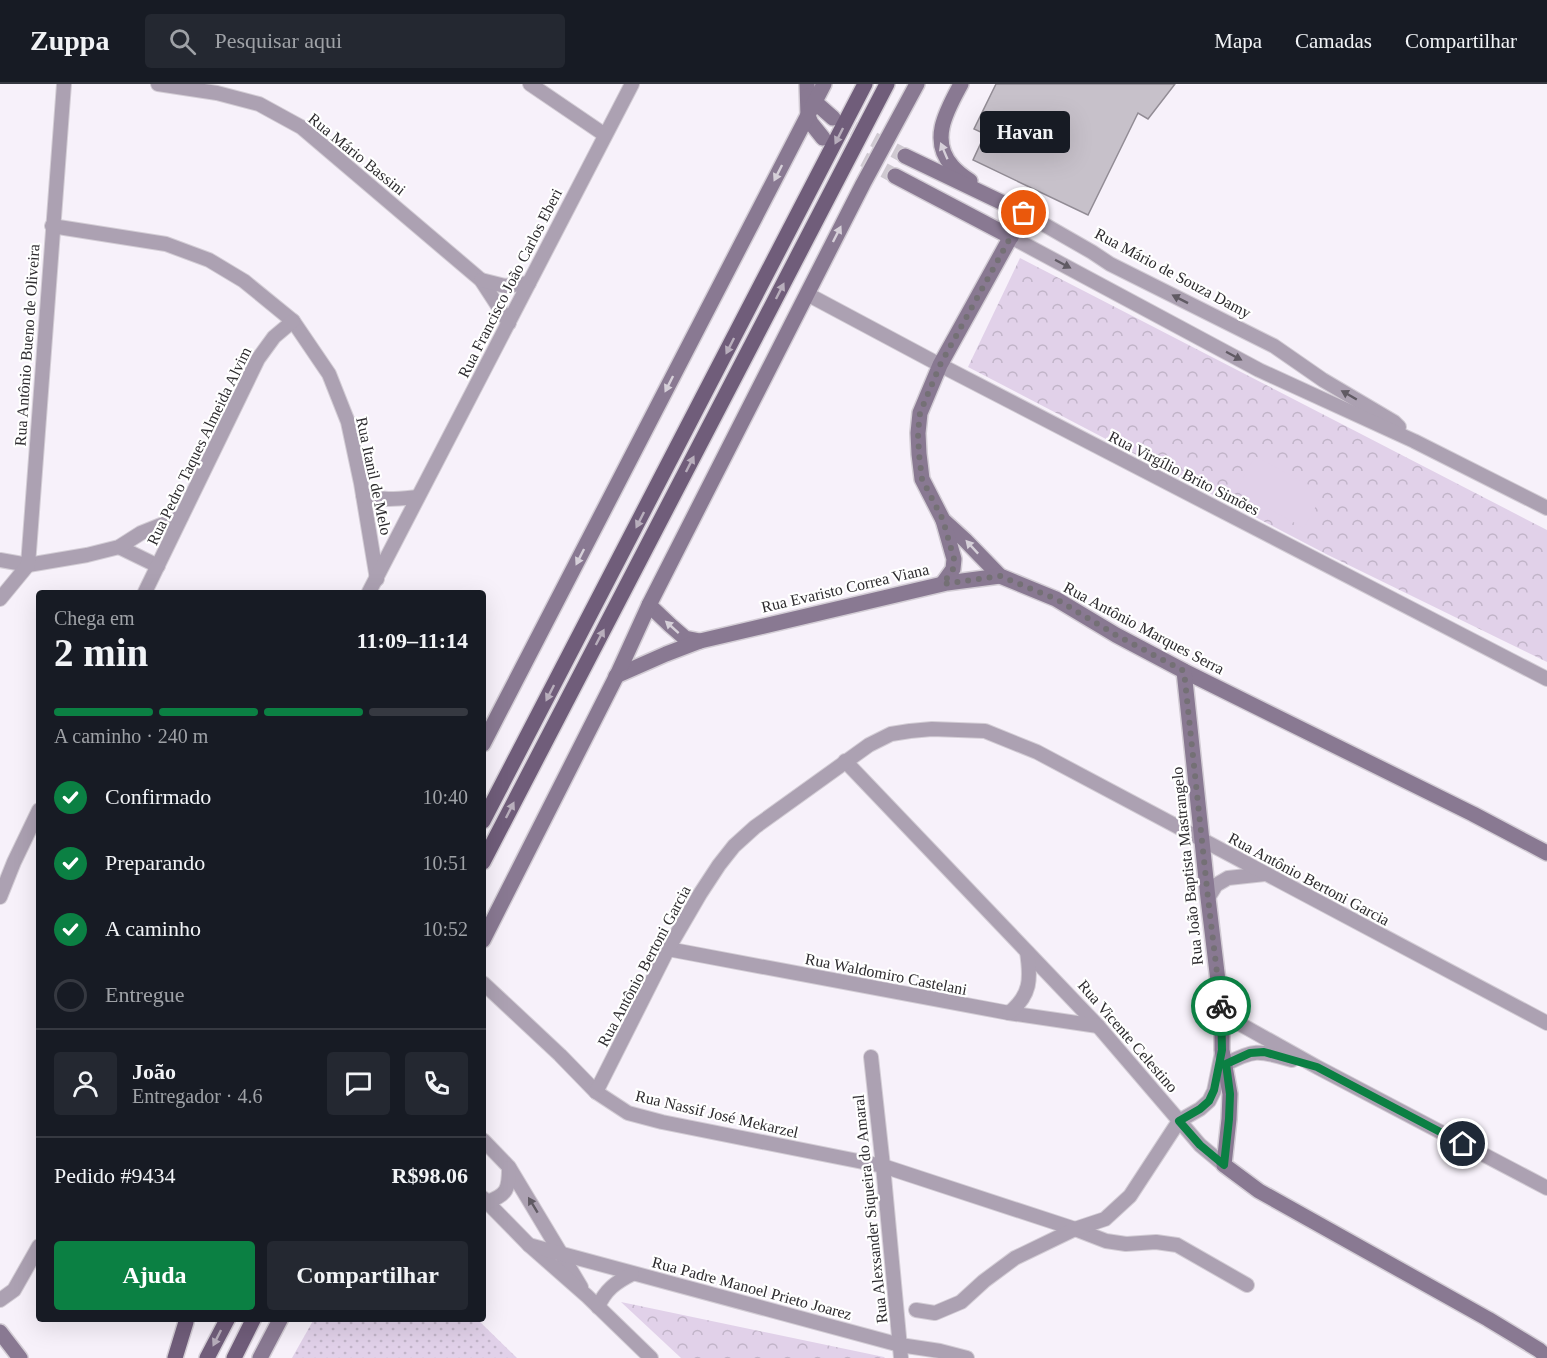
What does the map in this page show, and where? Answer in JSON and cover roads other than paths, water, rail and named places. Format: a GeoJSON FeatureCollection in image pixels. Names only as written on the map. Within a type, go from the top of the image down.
{"type":"FeatureCollection","features":[{"type":"Feature","properties":{"kind":"main road"},"geometry":{"type":"LineString","coordinates":[[486,815],[865,84]]}},
{"type":"Feature","properties":{"kind":"main road"},"geometry":{"type":"LineString","coordinates":[[486,856],[887,84]]}},
{"type":"Feature","properties":{"kind":"main road"},"geometry":{"type":"LineString","coordinates":[[175,1358],[186,1322]]}},
{"type":"Feature","properties":{"kind":"main road"},"geometry":{"type":"LineString","coordinates":[[207,1358],[226,1322]]}},
{"type":"Feature","properties":{"kind":"main road"},"geometry":{"type":"LineString","coordinates":[[234,1358],[252,1322]]}},
{"type":"Feature","properties":{"kind":"street","name":"Rua Antônio Bueno de Oliveira"},"geometry":{"type":"LineString","coordinates":[[28,565],[64,84]]}},
{"type":"Feature","properties":{"kind":"street","name":"Rua Mário Bassini"},"geometry":{"type":"LineString","coordinates":[[158,84],[217,93],[259,104],[301,127],[481,280],[509,323]]}},
{"type":"Feature","properties":{"kind":"street"},"geometry":{"type":"LineString","coordinates":[[530,84],[605,135]]}},
{"type":"Feature","properties":{"kind":"street","name":"Rua Francisco João Carlos Eberi"},"geometry":{"type":"LineString","coordinates":[[370,590],[632,84]]}},
{"type":"Feature","properties":{"kind":"street"},"geometry":{"type":"LineString","coordinates":[[486,738],[808,116],[810,94],[824,84]]}},
{"type":"Feature","properties":{"kind":"street"},"geometry":{"type":"LineString","coordinates":[[486,934],[616,676],[649,605],[863,184],[917,84]]}},
{"type":"Feature","properties":{"kind":"street"},"geometry":{"type":"LineString","coordinates":[[961,84],[941,128],[940,142],[952,166],[1003,203]]}},
{"type":"Feature","properties":{"kind":"street"},"geometry":{"type":"LineString","coordinates":[[810,94],[833,118]]}},
{"type":"Feature","properties":{"kind":"street"},"geometry":{"type":"LineString","coordinates":[[808,116],[823,138]]}},
{"type":"Feature","properties":{"kind":"street","name":"Rua Mário de Souza Damy"},"geometry":{"type":"LineString","coordinates":[[905,156],[1024,213],[1110,264],[1274,346],[1323,380],[1394,422],[1414,441]]}},
{"type":"Feature","properties":{"kind":"street","name":"Rua Mário de Souza Damy"},"geometry":{"type":"LineString","coordinates":[[895,176],[1109,288],[1259,370],[1414,441],[1547,508]]}},
{"type":"Feature","properties":{"kind":"street","name":"Rua Antônio Marques Serra"},"geometry":{"type":"LineString","coordinates":[[1024,213],[940,365],[920,413],[918,433],[922,479],[943,520],[966,540],[1000,576],[1056,599],[1116,635],[1184,671],[1547,853]]}},
{"type":"Feature","properties":{"kind":"street","name":"Rua Itanil de Melo"},"geometry":{"type":"LineString","coordinates":[[52,226],[166,244],[209,260],[244,281],[293,321],[329,374],[348,422],[363,495],[378,590]]}},
{"type":"Feature","properties":{"kind":"street"},"geometry":{"type":"LineString","coordinates":[[1092,252],[1109,288]]}},
{"type":"Feature","properties":{"kind":"street","name":"Rua Mário Bassini"},"geometry":{"type":"LineString","coordinates":[[481,280],[505,286],[530,283]]}},
{"type":"Feature","properties":{"kind":"street","name":"Rua Virgílio Brito Simões"},"geometry":{"type":"LineString","coordinates":[[807,294],[1547,679]]}},
{"type":"Feature","properties":{"kind":"street","name":"Rua Pedro Taques Almeida Alvim"},"geometry":{"type":"LineString","coordinates":[[146,590],[258,359],[274,337],[293,321]]}},
{"type":"Feature","properties":{"kind":"street"},"geometry":{"type":"LineString","coordinates":[[363,495],[391,500],[417,497]]}},
{"type":"Feature","properties":{"kind":"street"},"geometry":{"type":"LineString","coordinates":[[0,560],[28,565],[87,555],[119,547],[141,533],[182,517]]}},
{"type":"Feature","properties":{"kind":"street"},"geometry":{"type":"LineString","coordinates":[[943,520],[954,559],[953,569],[943,584]]}},
{"type":"Feature","properties":{"kind":"street"},"geometry":{"type":"LineString","coordinates":[[119,547],[158,566]]}},
{"type":"Feature","properties":{"kind":"street"},"geometry":{"type":"LineString","coordinates":[[0,599],[28,565]]}},
{"type":"Feature","properties":{"kind":"street","name":"Rua Evaristo Correa Viana"},"geometry":{"type":"LineString","coordinates":[[616,676],[700,641],[943,584],[1000,576]]}},
{"type":"Feature","properties":{"kind":"street"},"geometry":{"type":"LineString","coordinates":[[649,605],[685,638],[700,641]]}},
{"type":"Feature","properties":{"kind":"street","name":"Rua João Baptista Mastrangelo"},"geometry":{"type":"LineString","coordinates":[[1184,671],[1222,1014],[1224,1057],[1230,1094],[1224,1165]]}},
{"type":"Feature","properties":{"kind":"street","name":"Rua Antônio Bertoni Garcia"},"geometry":{"type":"LineString","coordinates":[[596,1092],[668,948],[719,865],[735,846],[755,827],[869,745],[891,734],[932,729],[985,731],[1038,752],[1547,1023]]}},
{"type":"Feature","properties":{"kind":"street","name":"Rua Vicente Celestino"},"geometry":{"type":"LineString","coordinates":[[844,761],[1098,1026],[1200,1145],[1259,1191],[1488,1319],[1547,1357]]}},
{"type":"Feature","properties":{"kind":"street"},"geometry":{"type":"LineString","coordinates":[[0,897],[7,861],[36,815]]}},
{"type":"Feature","properties":{"kind":"street"},"geometry":{"type":"LineString","coordinates":[[1208,898],[1216,885],[1228,878],[1265,874]]}},
{"type":"Feature","properties":{"kind":"street","name":"Rua Waldomiro Castelani"},"geometry":{"type":"LineString","coordinates":[[668,948],[847,984],[1009,1013],[1098,1026]]}},
{"type":"Feature","properties":{"kind":"street"},"geometry":{"type":"LineString","coordinates":[[1009,1013],[1019,1005],[1030,983],[1027,952]]}},
{"type":"Feature","properties":{"kind":"street","name":"Rua Nassif José Mekarzel"},"geometry":{"type":"LineString","coordinates":[[486,986],[596,1092],[628,1113],[883,1166],[1106,1241],[1126,1244],[1156,1242],[1177,1245],[1248,1285]]}},
{"type":"Feature","properties":{"kind":"street"},"geometry":{"type":"LineString","coordinates":[[1222,1014],[1317,1067],[1547,1188]]}},
{"type":"Feature","properties":{"kind":"street"},"geometry":{"type":"LineString","coordinates":[[916,1310],[935,1313],[961,1302],[1015,1258],[1075,1229],[1105,1219],[1130,1196],[1179,1121],[1209,1101],[1224,1057],[1264,1052],[1317,1067]]}},
{"type":"Feature","properties":{"kind":"street","name":"Rua Alexsander Siqueira do Amaral"},"geometry":{"type":"LineString","coordinates":[[871,1057],[900,1351]]}},
{"type":"Feature","properties":{"kind":"street"},"geometry":{"type":"LineString","coordinates":[[486,1143],[509,1167],[587,1296]]}},
{"type":"Feature","properties":{"kind":"street"},"geometry":{"type":"LineString","coordinates":[[486,1200],[497,1198],[506,1191],[509,1183],[509,1167]]}},
{"type":"Feature","properties":{"kind":"street"},"geometry":{"type":"LineString","coordinates":[[486,1201],[529,1245],[587,1296],[651,1358]]}},
{"type":"Feature","properties":{"kind":"street","name":"Rua Padre Manoel Prieto Joarez"},"geometry":{"type":"LineString","coordinates":[[529,1245],[900,1351],[940,1351],[967,1358]]}},
{"type":"Feature","properties":{"kind":"street"},"geometry":{"type":"LineString","coordinates":[[0,1300],[14,1290],[36,1250]]}},
{"type":"Feature","properties":{"kind":"street"},"geometry":{"type":"LineString","coordinates":[[598,1307],[606,1292],[613,1285],[632,1274]]}},
{"type":"Feature","properties":{"kind":"street"},"geometry":{"type":"LineString","coordinates":[[167,1358],[186,1322]]}},
{"type":"Feature","properties":{"kind":"street"},"geometry":{"type":"LineString","coordinates":[[260,1358],[279,1322]]}},
{"type":"Feature","properties":{"kind":"street"},"geometry":{"type":"LineString","coordinates":[[0,1332],[20,1358]]}},
{"type":"Feature","properties":{"kind":"tunnel"},"geometry":{"type":"LineString","coordinates":[[833,118],[905,156]]}},
{"type":"Feature","properties":{"kind":"tunnel"},"geometry":{"type":"LineString","coordinates":[[823,138],[895,176]]}},
{"type":"Feature","properties":{"kind":"place","name":"Havan"},"geometry":{"type":"Point","coordinates":[1024,213]}}]}
